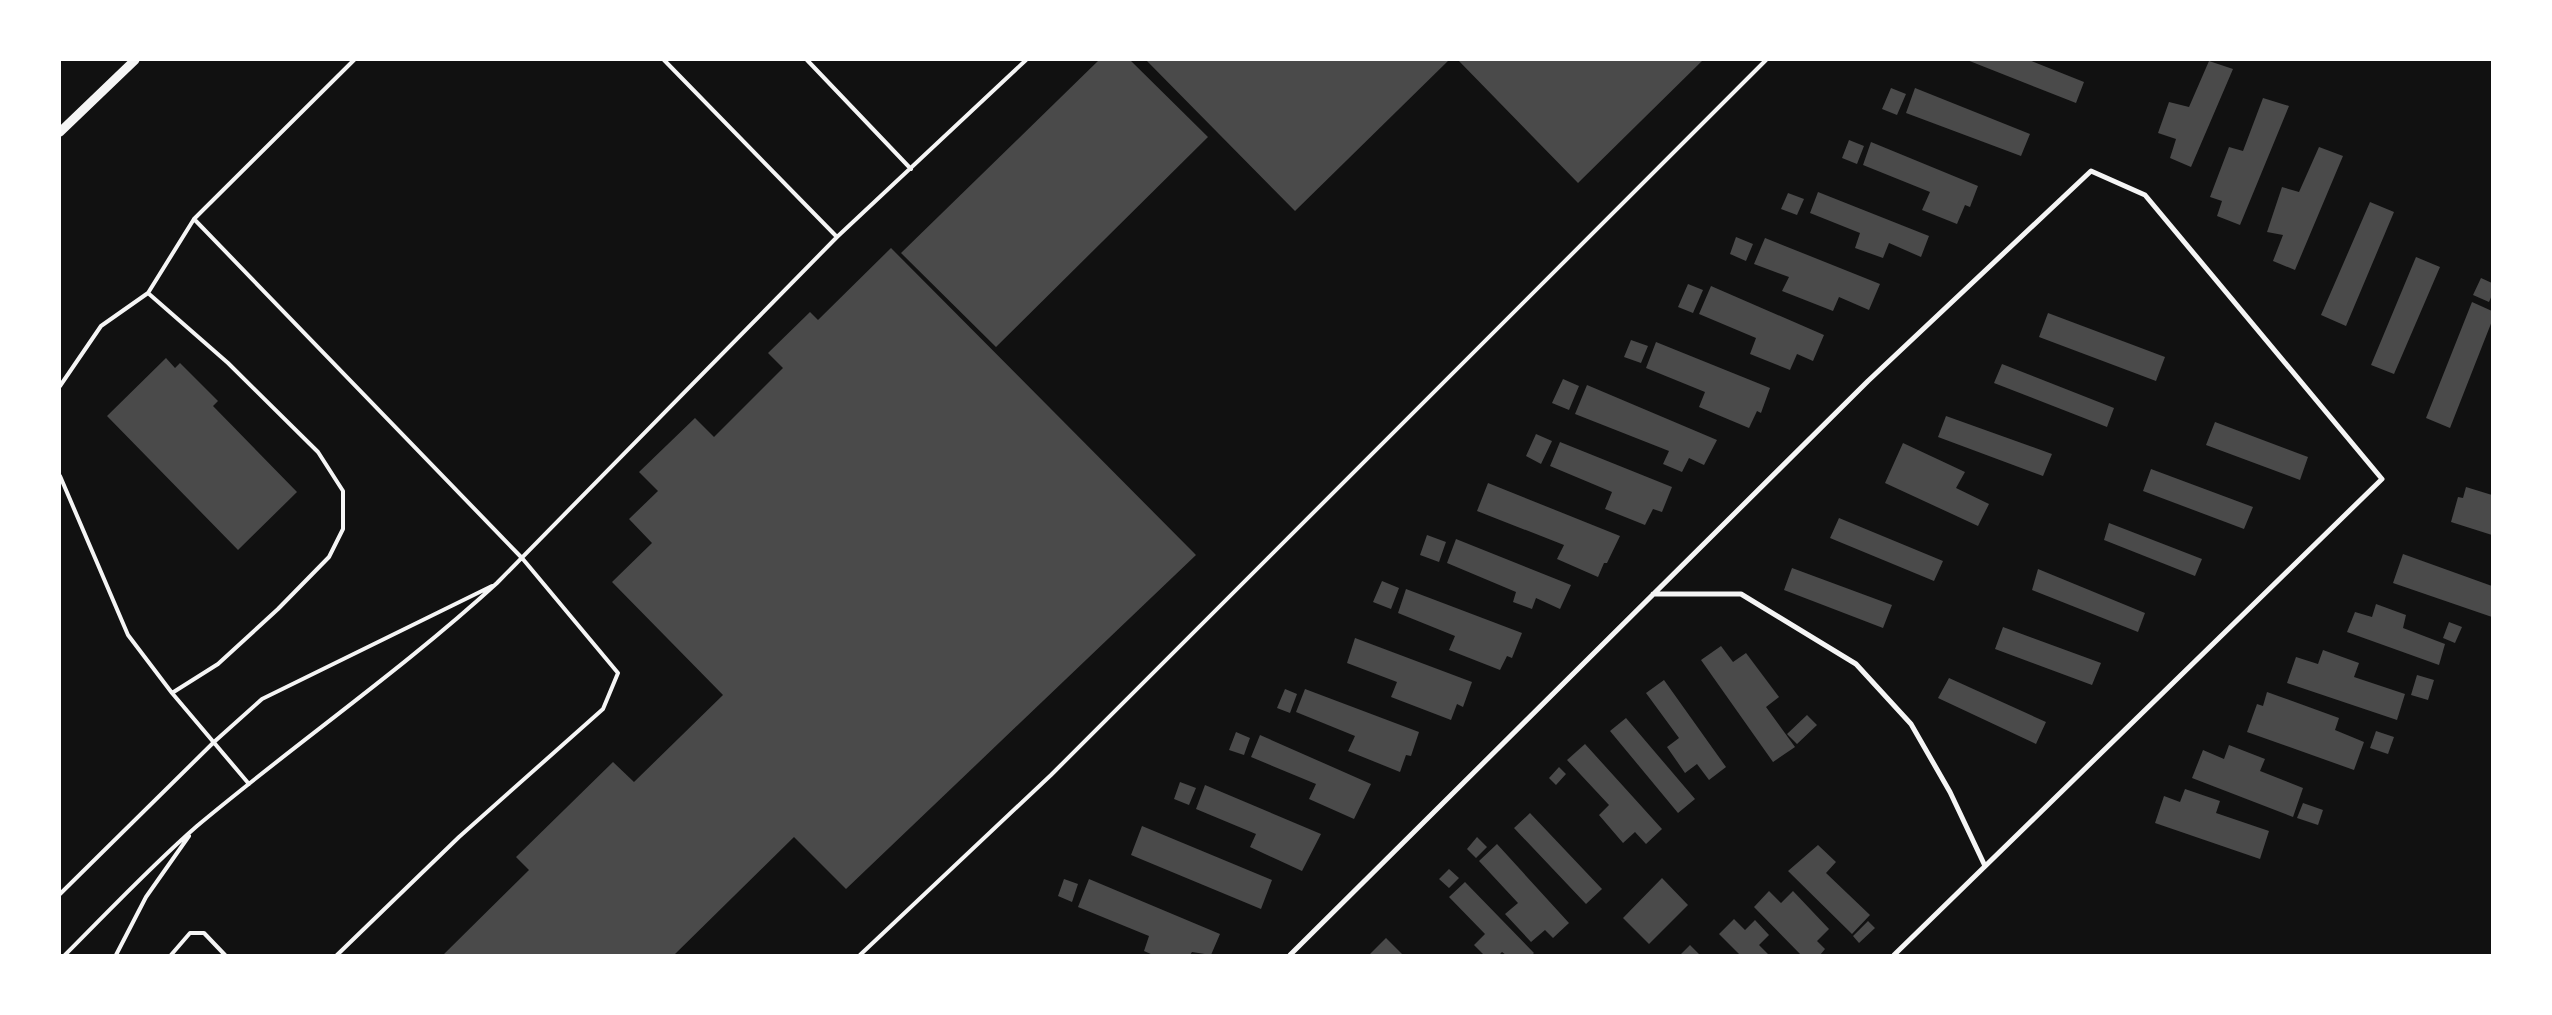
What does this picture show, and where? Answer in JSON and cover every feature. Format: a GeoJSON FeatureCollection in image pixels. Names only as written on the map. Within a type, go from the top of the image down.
{"type":"FeatureCollection","features":[{"type":"Feature","properties":{"kind":"street"},"geometry":{"type":"LineString","coordinates":[[60,132],[132,61]]}},
{"type":"Feature","properties":{"kind":"street"},"geometry":{"type":"LineString","coordinates":[[1290,955],[1868,381],[2091,171],[2145,195],[2382,479],[1894,955]]}},
{"type":"Feature","properties":{"kind":"street"},"geometry":{"type":"LineString","coordinates":[[1654,594],[1741,594],[1856,664],[1911,724],[1950,792],[1985,866]]}},
{"type":"Feature","properties":{"kind":"lane"},"geometry":{"type":"LineString","coordinates":[[60,386],[101,326],[148,293],[194,219],[354,60]]}},
{"type":"Feature","properties":{"kind":"lane"},"geometry":{"type":"LineString","coordinates":[[664,60],[838,237]]}},
{"type":"Feature","properties":{"kind":"lane"},"geometry":{"type":"LineString","coordinates":[[809,60],[911,169]]}},
{"type":"Feature","properties":{"kind":"lane"},"geometry":{"type":"LineString","coordinates":[[65,955],[197,827],[249,784],[438,637],[496,584],[838,237],[1026,60]]}},
{"type":"Feature","properties":{"kind":"lane"},"geometry":{"type":"LineString","coordinates":[[860,955],[1051,775],[1766,60]]}},
{"type":"Feature","properties":{"kind":"lane"},"geometry":{"type":"LineString","coordinates":[[194,219],[522,558],[618,673],[603,709],[459,837],[337,955]]}},
{"type":"Feature","properties":{"kind":"lane"},"geometry":{"type":"LineString","coordinates":[[148,293],[228,363],[318,452],[343,492],[343,528],[328,557],[278,609],[218,664],[172,693]]}},
{"type":"Feature","properties":{"kind":"lane"},"geometry":{"type":"LineString","coordinates":[[60,476],[128,636],[172,693],[249,784]]}},
{"type":"Feature","properties":{"kind":"lane"},"geometry":{"type":"LineString","coordinates":[[60,894],[252,706],[272,692],[496,584]]}},
{"type":"Feature","properties":{"kind":"lane"},"geometry":{"type":"LineString","coordinates":[[116,955],[146,898],[197,827]]}},
{"type":"Feature","properties":{"kind":"lane"},"geometry":{"type":"LineString","coordinates":[[170,955],[190,933],[204,933],[225,955]]}},
{"type":"Feature","properties":{"kind":"building"},"geometry":{"type":"Polygon","coordinates":[[[1099,60],[1130,60],[1208,137],[996,347],[901,253],[1099,60]]]}},
{"type":"Feature","properties":{"kind":"building"},"geometry":{"type":"Polygon","coordinates":[[[1146,60],[1449,60],[1295,211],[1146,60]]]}},
{"type":"Feature","properties":{"kind":"building"},"geometry":{"type":"Polygon","coordinates":[[[1458,60],[1703,60],[1578,183],[1458,60]]]}},
{"type":"Feature","properties":{"kind":"building"},"geometry":{"type":"Polygon","coordinates":[[[1967,60],[2029,60],[2084,82],[2076,103],[1967,60]]]}},
{"type":"Feature","properties":{"kind":"building"},"geometry":{"type":"Polygon","coordinates":[[[2209,61],[2233,69],[2191,167],[2170,158],[2176,139],[2158,133],[2169,102],[2189,107],[2209,61]]]}},
{"type":"Feature","properties":{"kind":"building"},"geometry":{"type":"Polygon","coordinates":[[[1891,88],[1906,94],[1897,115],[1882,109],[1891,88]]]}},
{"type":"Feature","properties":{"kind":"building"},"geometry":{"type":"Polygon","coordinates":[[[1915,88],[2030,134],[2021,156],[1906,113],[1915,88]]]}},
{"type":"Feature","properties":{"kind":"building"},"geometry":{"type":"Polygon","coordinates":[[[2263,98],[2289,106],[2240,225],[2217,216],[2222,201],[2210,197],[2229,147],[2243,151],[2263,98]]]}},
{"type":"Feature","properties":{"kind":"building"},"geometry":{"type":"Polygon","coordinates":[[[1849,140],[1864,146],[1857,164],[1842,158],[1849,140]]]}},
{"type":"Feature","properties":{"kind":"building"},"geometry":{"type":"Polygon","coordinates":[[[1871,142],[1978,186],[1970,207],[1965,205],[1957,224],[1922,210],[1930,192],[1863,165],[1871,142]]]}},
{"type":"Feature","properties":{"kind":"building"},"geometry":{"type":"Polygon","coordinates":[[[2319,147],[2343,156],[2295,270],[2273,261],[2283,235],[2267,232],[2282,187],[2299,192],[2319,147]]]}},
{"type":"Feature","properties":{"kind":"building"},"geometry":{"type":"Polygon","coordinates":[[[1818,192],[1929,236],[1921,257],[1889,243],[1883,258],[1855,248],[1860,233],[1810,213],[1818,192]]]}},
{"type":"Feature","properties":{"kind":"building"},"geometry":{"type":"Polygon","coordinates":[[[1788,193],[1804,199],[1797,215],[1781,209],[1788,193]]]}},
{"type":"Feature","properties":{"kind":"building"},"geometry":{"type":"Polygon","coordinates":[[[2370,202],[2394,212],[2346,326],[2321,315],[2370,202]]]}},
{"type":"Feature","properties":{"kind":"building"},"geometry":{"type":"Polygon","coordinates":[[[1736,237],[1753,244],[1746,261],[1730,254],[1736,237]]]}},
{"type":"Feature","properties":{"kind":"building"},"geometry":{"type":"Polygon","coordinates":[[[1765,238],[1880,284],[1869,310],[1839,297],[1833,311],[1782,291],[1789,277],[1754,264],[1765,238]]]}},
{"type":"Feature","properties":{"kind":"building"},"geometry":{"type":"Polygon","coordinates":[[[891,248],[1196,555],[846,889],[794,837],[674,955],[443,955],[529,870],[516,857],[613,762],[634,782],[723,695],[612,582],[652,543],[629,519],[658,491],[639,472],[695,418],[714,437],[783,368],[768,353],[810,312],[818,320],[891,248]]]}},
{"type":"Feature","properties":{"kind":"building"},"geometry":{"type":"Polygon","coordinates":[[[2416,257],[2440,267],[2394,374],[2371,365],[2416,257]]]}},
{"type":"Feature","properties":{"kind":"building"},"geometry":{"type":"Polygon","coordinates":[[[2481,278],[2492,283],[2492,295],[2489,302],[2473,295],[2481,278]]]}},
{"type":"Feature","properties":{"kind":"building"},"geometry":{"type":"Polygon","coordinates":[[[1688,284],[1703,290],[1693,313],[1678,307],[1688,284]]]}},
{"type":"Feature","properties":{"kind":"building"},"geometry":{"type":"Polygon","coordinates":[[[1711,286],[1824,335],[1813,361],[1797,354],[1790,370],[1750,354],[1756,338],[1699,314],[1711,286]]]}},
{"type":"Feature","properties":{"kind":"building"},"geometry":{"type":"Polygon","coordinates":[[[2472,302],[2492,311],[2492,321],[2450,428],[2426,418],[2472,302]]]}},
{"type":"Feature","properties":{"kind":"building"},"geometry":{"type":"Polygon","coordinates":[[[2048,313],[2165,357],[2156,381],[2039,337],[2048,313]]]}},
{"type":"Feature","properties":{"kind":"building"},"geometry":{"type":"Polygon","coordinates":[[[1631,340],[1648,346],[1641,363],[1624,357],[1631,340]]]}},
{"type":"Feature","properties":{"kind":"building"},"geometry":{"type":"Polygon","coordinates":[[[1656,342],[1770,388],[1761,413],[1757,411],[1749,428],[1699,407],[1705,392],[1646,368],[1656,342]]]}},
{"type":"Feature","properties":{"kind":"building"},"geometry":{"type":"Polygon","coordinates":[[[166,358],[175,368],[180,363],[218,401],[213,406],[297,492],[238,550],[107,416],[166,358]]]}},
{"type":"Feature","properties":{"kind":"building"},"geometry":{"type":"Polygon","coordinates":[[[2002,364],[2114,408],[2107,427],[1994,383],[2002,364]]]}},
{"type":"Feature","properties":{"kind":"building"},"geometry":{"type":"Polygon","coordinates":[[[1563,379],[1579,386],[1569,410],[1552,403],[1563,379]]]}},
{"type":"Feature","properties":{"kind":"building"},"geometry":{"type":"Polygon","coordinates":[[[1587,385],[1717,440],[1704,465],[1689,458],[1682,472],[1663,464],[1669,451],[1575,414],[1587,385]]]}},
{"type":"Feature","properties":{"kind":"building"},"geometry":{"type":"Polygon","coordinates":[[[1946,416],[2052,454],[2043,476],[1938,437],[1946,416]]]}},
{"type":"Feature","properties":{"kind":"building"},"geometry":{"type":"Polygon","coordinates":[[[2215,422],[2308,457],[2300,480],[2206,445],[2215,422]]]}},
{"type":"Feature","properties":{"kind":"building"},"geometry":{"type":"Polygon","coordinates":[[[1536,434],[1552,441],[1541,464],[1526,456],[1536,434]]]}},
{"type":"Feature","properties":{"kind":"building"},"geometry":{"type":"Polygon","coordinates":[[[1560,442],[1672,487],[1662,512],[1653,509],[1645,525],[1605,509],[1612,492],[1550,466],[1560,442]]]}},
{"type":"Feature","properties":{"kind":"building"},"geometry":{"type":"Polygon","coordinates":[[[1903,443],[1965,472],[1956,488],[1989,504],[1978,526],[1885,483],[1903,443]]]}},
{"type":"Feature","properties":{"kind":"building"},"geometry":{"type":"Polygon","coordinates":[[[2151,469],[2253,507],[2244,529],[2143,491],[2151,469]]]}},
{"type":"Feature","properties":{"kind":"building"},"geometry":{"type":"Polygon","coordinates":[[[1488,483],[1620,536],[1598,577],[1557,559],[1564,545],[1477,511],[1488,483]]]}},
{"type":"Feature","properties":{"kind":"building"},"geometry":{"type":"Polygon","coordinates":[[[2466,487],[2492,495],[2492,535],[2451,522],[2458,497],[2463,498],[2466,487]]]}},
{"type":"Feature","properties":{"kind":"building"},"geometry":{"type":"Polygon","coordinates":[[[1839,518],[1943,561],[1934,581],[1830,538],[1839,518]]]}},
{"type":"Feature","properties":{"kind":"building"},"geometry":{"type":"Polygon","coordinates":[[[2109,523],[2202,559],[2195,576],[2104,540],[2109,523]]]}},
{"type":"Feature","properties":{"kind":"building"},"geometry":{"type":"Polygon","coordinates":[[[1427,535],[1446,542],[1439,562],[1420,555],[1427,535]]]}},
{"type":"Feature","properties":{"kind":"building"},"geometry":{"type":"Polygon","coordinates":[[[1456,539],[1571,585],[1560,609],[1536,598],[1532,609],[1513,602],[1516,592],[1447,563],[1456,539]]]}},
{"type":"Feature","properties":{"kind":"building"},"geometry":{"type":"Polygon","coordinates":[[[2403,554],[2492,586],[2492,617],[2393,583],[2403,554]]]}},
{"type":"Feature","properties":{"kind":"building"},"geometry":{"type":"Polygon","coordinates":[[[1792,568],[1892,605],[1883,628],[1784,590],[1792,568]]]}},
{"type":"Feature","properties":{"kind":"building"},"geometry":{"type":"Polygon","coordinates":[[[2038,569],[2145,613],[2138,632],[2032,590],[2038,569]]]}},
{"type":"Feature","properties":{"kind":"building"},"geometry":{"type":"Polygon","coordinates":[[[1382,581],[1399,588],[1391,609],[1373,602],[1382,581]]]}},
{"type":"Feature","properties":{"kind":"building"},"geometry":{"type":"Polygon","coordinates":[[[1406,589],[1522,633],[1512,658],[1507,656],[1500,670],[1449,650],[1455,636],[1398,613],[1406,589]]]}},
{"type":"Feature","properties":{"kind":"building"},"geometry":{"type":"Polygon","coordinates":[[[2376,604],[2406,615],[2403,628],[2445,644],[2439,665],[2347,632],[2355,612],[2372,617],[2376,604]]]}},
{"type":"Feature","properties":{"kind":"building"},"geometry":{"type":"Polygon","coordinates":[[[2449,622],[2462,627],[2455,643],[2443,638],[2449,622]]]}},
{"type":"Feature","properties":{"kind":"building"},"geometry":{"type":"Polygon","coordinates":[[[2003,627],[2101,663],[2092,685],[1995,649],[2003,627]]]}},
{"type":"Feature","properties":{"kind":"building"},"geometry":{"type":"Polygon","coordinates":[[[1355,638],[1472,682],[1463,707],[1457,704],[1451,720],[1391,697],[1397,682],[1347,663],[1355,638]]]}},
{"type":"Feature","properties":{"kind":"building"},"geometry":{"type":"Polygon","coordinates":[[[1721,646],[1733,662],[1746,653],[1779,697],[1766,707],[1795,747],[1773,762],[1701,660],[1721,646]]]}},
{"type":"Feature","properties":{"kind":"building"},"geometry":{"type":"Polygon","coordinates":[[[2323,650],[2359,663],[2354,677],[2405,694],[2397,720],[2287,683],[2296,657],[2318,664],[2323,650]]]}},
{"type":"Feature","properties":{"kind":"building"},"geometry":{"type":"Polygon","coordinates":[[[2417,675],[2434,680],[2428,700],[2411,695],[2417,675]]]}},
{"type":"Feature","properties":{"kind":"building"},"geometry":{"type":"Polygon","coordinates":[[[1949,678],[2046,722],[2036,744],[1938,698],[1949,678]]]}},
{"type":"Feature","properties":{"kind":"building"},"geometry":{"type":"Polygon","coordinates":[[[1664,680],[1726,767],[1709,780],[1697,764],[1685,773],[1667,747],[1679,738],[1646,693],[1664,680]]]}},
{"type":"Feature","properties":{"kind":"building"},"geometry":{"type":"Polygon","coordinates":[[[1285,689],[1297,694],[1290,713],[1277,708],[1285,689]]]}},
{"type":"Feature","properties":{"kind":"building"},"geometry":{"type":"Polygon","coordinates":[[[1305,689],[1419,732],[1411,756],[1406,755],[1400,772],[1348,751],[1355,736],[1296,712],[1305,689]]]}},
{"type":"Feature","properties":{"kind":"building"},"geometry":{"type":"Polygon","coordinates":[[[2267,692],[2339,718],[2335,730],[2364,742],[2354,770],[2247,732],[2257,704],[2263,706],[2267,692]]]}},
{"type":"Feature","properties":{"kind":"building"},"geometry":{"type":"Polygon","coordinates":[[[1807,715],[1817,725],[1797,744],[1787,734],[1807,715]]]}},
{"type":"Feature","properties":{"kind":"building"},"geometry":{"type":"Polygon","coordinates":[[[1626,718],[1695,799],[1678,813],[1610,731],[1626,718]]]}},
{"type":"Feature","properties":{"kind":"building"},"geometry":{"type":"Polygon","coordinates":[[[2376,731],[2394,737],[2388,754],[2370,748],[2376,731]]]}},
{"type":"Feature","properties":{"kind":"building"},"geometry":{"type":"Polygon","coordinates":[[[1236,732],[1250,738],[1244,755],[1229,750],[1236,732]]]}},
{"type":"Feature","properties":{"kind":"building"},"geometry":{"type":"Polygon","coordinates":[[[1260,735],[1371,784],[1354,819],[1309,799],[1316,784],[1251,757],[1260,735]]]}},
{"type":"Feature","properties":{"kind":"building"},"geometry":{"type":"Polygon","coordinates":[[[1585,744],[1662,829],[1646,844],[1635,832],[1623,843],[1599,815],[1609,805],[1567,760],[1585,744]]]}},
{"type":"Feature","properties":{"kind":"building"},"geometry":{"type":"Polygon","coordinates":[[[2229,745],[2265,759],[2260,771],[2303,788],[2293,817],[2192,778],[2203,750],[2224,759],[2229,745]]]}},
{"type":"Feature","properties":{"kind":"building"},"geometry":{"type":"Polygon","coordinates":[[[1559,767],[1566,774],[1556,785],[1549,778],[1559,767]]]}},
{"type":"Feature","properties":{"kind":"building"},"geometry":{"type":"Polygon","coordinates":[[[1180,782],[1196,788],[1189,805],[1174,799],[1180,782]]]}},
{"type":"Feature","properties":{"kind":"building"},"geometry":{"type":"Polygon","coordinates":[[[1205,785],[1321,834],[1302,871],[1250,847],[1256,834],[1196,809],[1205,785]]]}},
{"type":"Feature","properties":{"kind":"building"},"geometry":{"type":"Polygon","coordinates":[[[2185,789],[2220,801],[2216,813],[2269,831],[2260,859],[2155,823],[2164,796],[2180,802],[2185,789]]]}},
{"type":"Feature","properties":{"kind":"building"},"geometry":{"type":"Polygon","coordinates":[[[2303,803],[2323,810],[2318,825],[2297,818],[2303,803]]]}},
{"type":"Feature","properties":{"kind":"building"},"geometry":{"type":"Polygon","coordinates":[[[1530,813],[1602,889],[1586,904],[1514,828],[1530,813]]]}},
{"type":"Feature","properties":{"kind":"building"},"geometry":{"type":"Polygon","coordinates":[[[1142,826],[1272,880],[1261,909],[1131,855],[1142,826]]]}},
{"type":"Feature","properties":{"kind":"building"},"geometry":{"type":"Polygon","coordinates":[[[1477,837],[1487,847],[1476,858],[1467,849],[1477,837]]]}},
{"type":"Feature","properties":{"kind":"building"},"geometry":{"type":"Polygon","coordinates":[[[1497,844],[1569,923],[1553,938],[1545,930],[1531,942],[1505,914],[1518,903],[1479,861],[1497,844]]]}},
{"type":"Feature","properties":{"kind":"building"},"geometry":{"type":"Polygon","coordinates":[[[1818,845],[1836,862],[1826,873],[1870,915],[1852,934],[1788,871],[1818,845]]]}},
{"type":"Feature","properties":{"kind":"building"},"geometry":{"type":"Polygon","coordinates":[[[1449,869],[1459,878],[1449,888],[1439,879],[1449,869]]]}},
{"type":"Feature","properties":{"kind":"building"},"geometry":{"type":"Polygon","coordinates":[[[1662,878],[1688,905],[1649,944],[1623,918],[1662,878]]]}},
{"type":"Feature","properties":{"kind":"building"},"geometry":{"type":"Polygon","coordinates":[[[1064,879],[1078,884],[1072,902],[1058,896],[1064,879]]]}},
{"type":"Feature","properties":{"kind":"building"},"geometry":{"type":"Polygon","coordinates":[[[1089,879],[1220,934],[1211,955],[1192,952],[1190,955],[1153,955],[1144,951],[1149,936],[1078,907],[1089,879]]]}},
{"type":"Feature","properties":{"kind":"building"},"geometry":{"type":"Polygon","coordinates":[[[1465,882],[1534,953],[1532,955],[1506,955],[1502,952],[1499,955],[1484,955],[1474,945],[1485,934],[1449,897],[1465,882]]]}},
{"type":"Feature","properties":{"kind":"building"},"geometry":{"type":"Polygon","coordinates":[[[1769,891],[1781,903],[1793,891],[1829,929],[1817,941],[1825,949],[1820,955],[1801,955],[1754,907],[1769,891]]]}},
{"type":"Feature","properties":{"kind":"building"},"geometry":{"type":"Polygon","coordinates":[[[1734,919],[1745,930],[1755,920],[1769,935],[1759,945],[1769,955],[1740,955],[1719,934],[1734,919]]]}},
{"type":"Feature","properties":{"kind":"building"},"geometry":{"type":"Polygon","coordinates":[[[1868,921],[1875,928],[1859,943],[1853,936],[1868,921]]]}},
{"type":"Feature","properties":{"kind":"building"},"geometry":{"type":"Polygon","coordinates":[[[1386,938],[1403,955],[1369,955],[1386,938]]]}},
{"type":"Feature","properties":{"kind":"building"},"geometry":{"type":"Polygon","coordinates":[[[1690,945],[1700,955],[1680,955],[1690,945]]]}}]}
